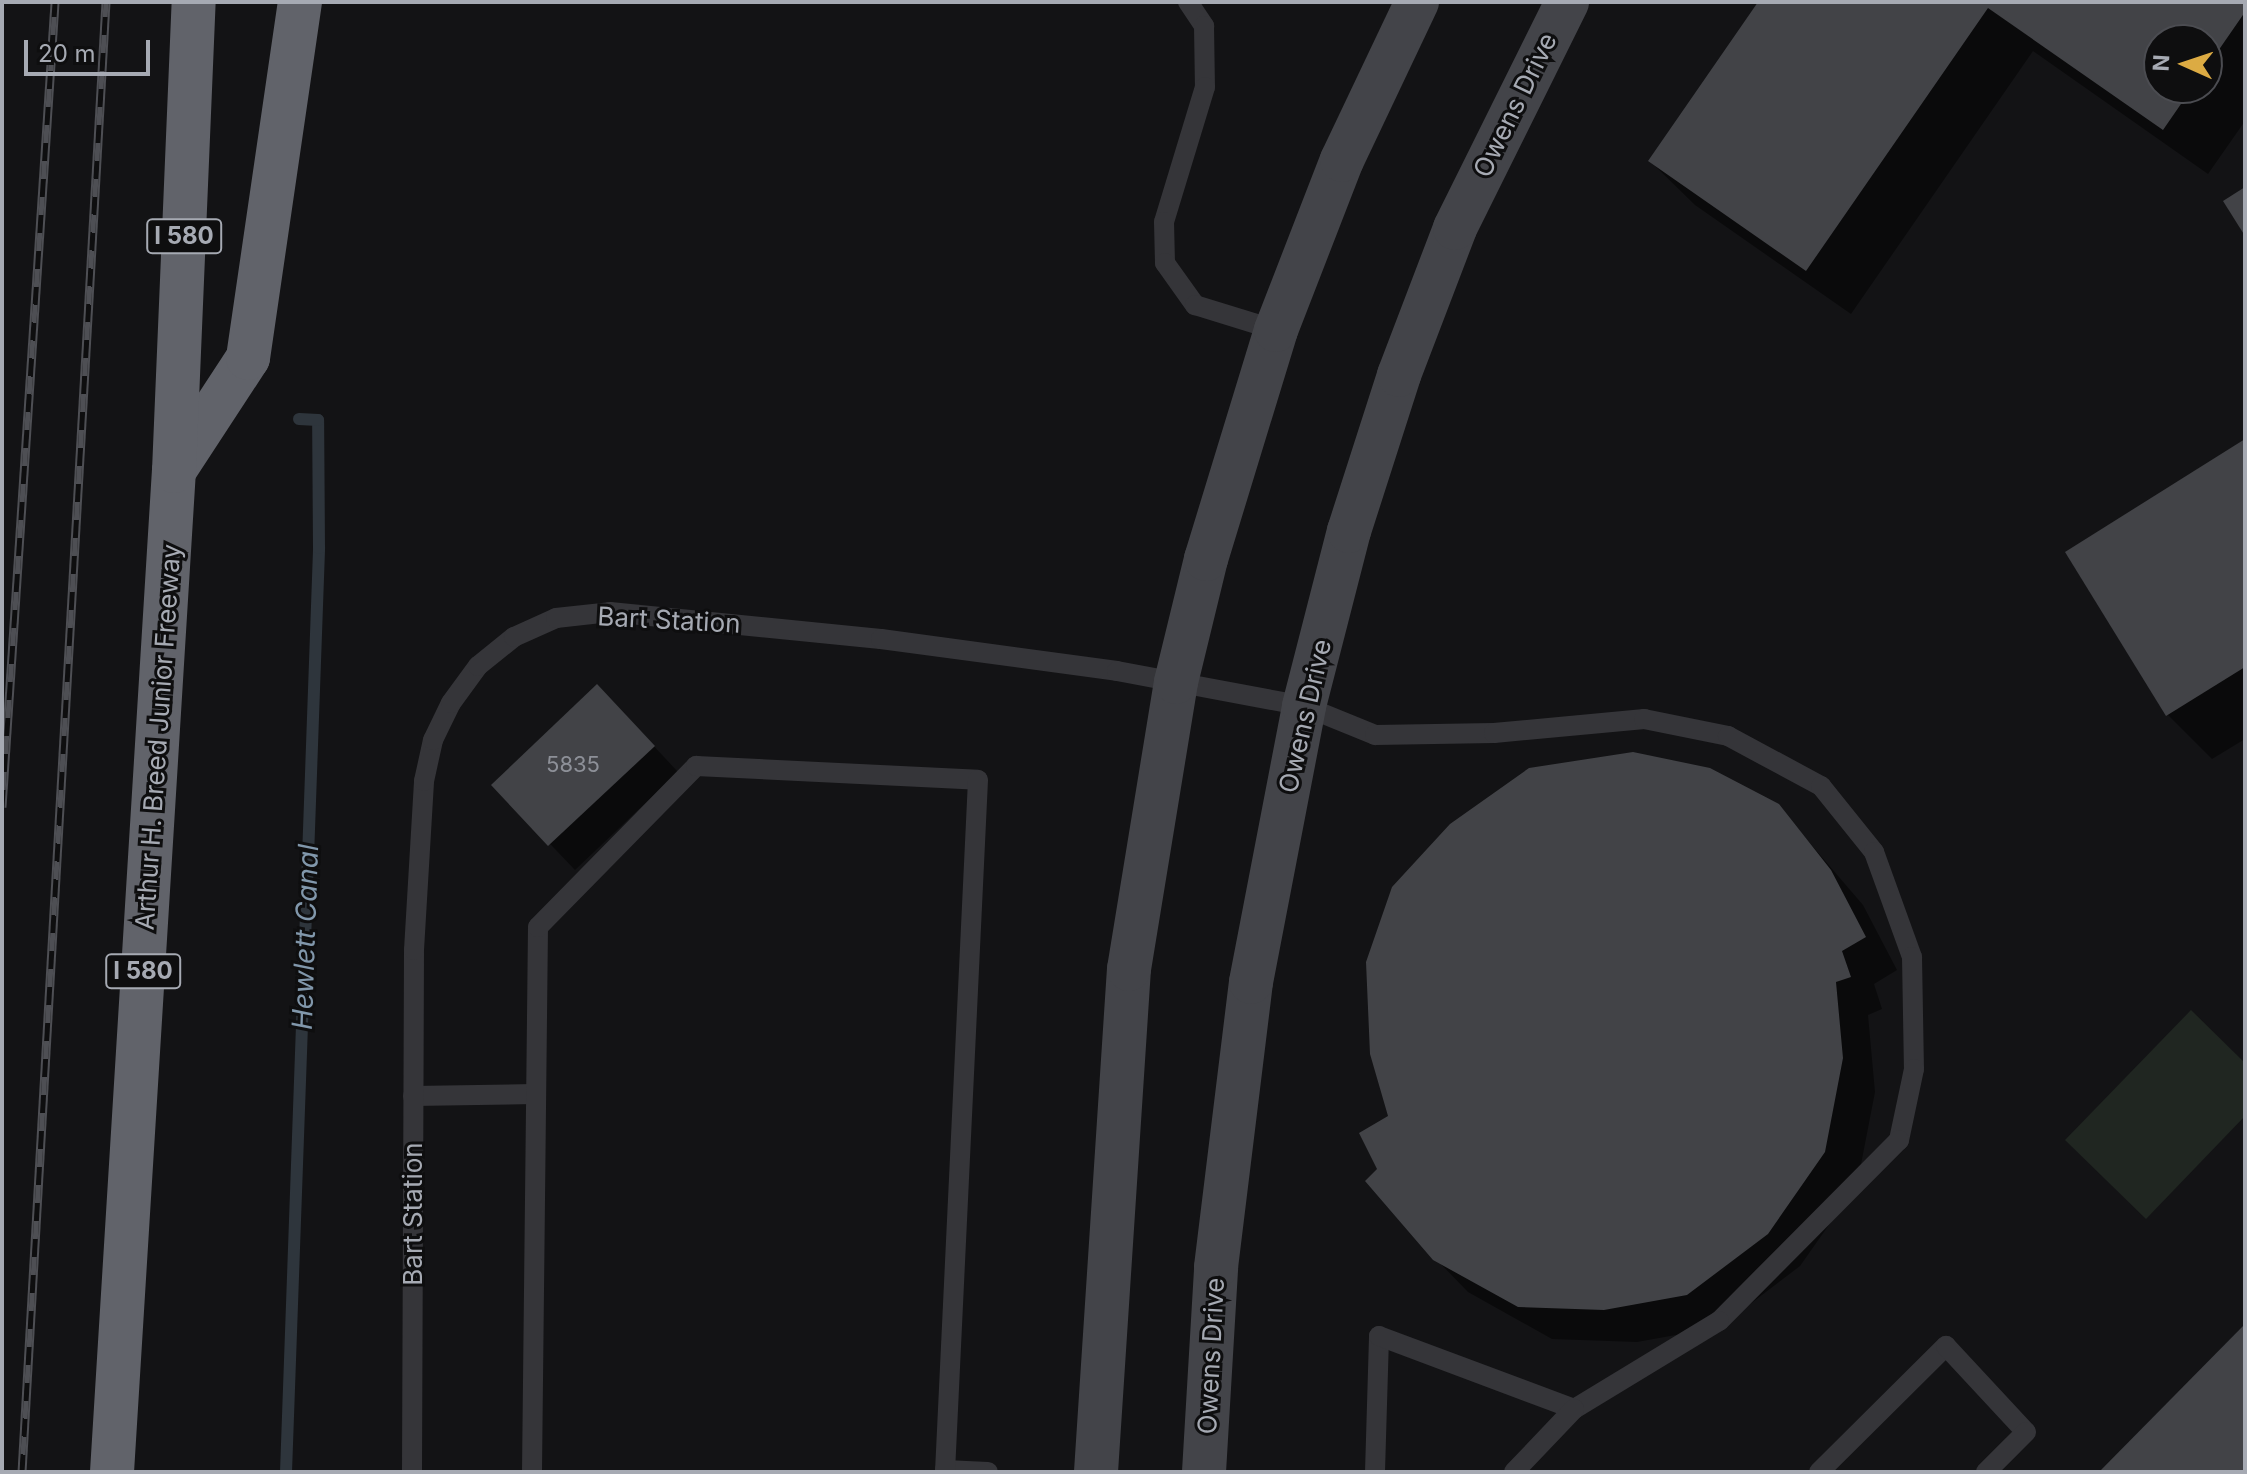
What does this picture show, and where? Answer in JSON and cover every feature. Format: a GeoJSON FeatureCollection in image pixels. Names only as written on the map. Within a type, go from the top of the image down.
{"type":"FeatureCollection","features":[{"type":"Feature","properties":{"kind":"highway","name":"Arthur H. Breed Junior Freeway"},"geometry":{"type":"LineString","coordinates":[[112,1472],[174,471],[194,2]]}},
{"type":"Feature","properties":{"kind":"highway"},"geometry":{"type":"LineString","coordinates":[[174,471],[248,358],[300,2]]}},
{"type":"Feature","properties":{"kind":"street"},"geometry":{"type":"LineString","coordinates":[[1096,1472],[1129,969],[1176,682],[1206,559],[1276,330],[1342,160],[1417,2]]}},
{"type":"Feature","properties":{"kind":"street","name":"Owens Drive"},"geometry":{"type":"LineString","coordinates":[[1204,1472],[1216,1267],[1251,982],[1304,706],[1349,531],[1399,375],[1455,228],[1567,2]]}},
{"type":"Feature","properties":{"kind":"lane"},"geometry":{"type":"LineString","coordinates":[[1188,2],[1204,26],[1205,87],[1164,222],[1165,263],[1195,305],[1276,330]]}},
{"type":"Feature","properties":{"kind":"lane","name":"Bart Station"},"geometry":{"type":"LineString","coordinates":[[412,1472],[413,1096],[419,849],[433,740],[451,703],[478,666],[514,637],[556,618],[610,612],[897,641],[1176,682],[1304,706],[1375,735],[1494,733],[1644,719],[1728,736],[1821,786],[1874,852],[1912,957],[1914,1069],[1899,1140],[1719,1321],[1574,1409],[1514,1472]]}},
{"type":"Feature","properties":{"kind":"lane"},"geometry":{"type":"LineString","coordinates":[[532,1472],[538,927],[696,766],[978,780],[945,1471],[988,1472]]}},
{"type":"Feature","properties":{"kind":"lane"},"geometry":{"type":"LineString","coordinates":[[413,1096],[535,1094]]}},
{"type":"Feature","properties":{"kind":"lane"},"geometry":{"type":"LineString","coordinates":[[1375,1472],[1379,1336],[1574,1409]]}},
{"type":"Feature","properties":{"kind":"lane"},"geometry":{"type":"LineString","coordinates":[[1819,1472],[1946,1346],[2026,1432],[1986,1472]]}},
{"type":"Feature","properties":{"kind":"shaded area"},"geometry":{"type":"Polygon","coordinates":[[[2191,1010],[2245,1063],[2245,1116],[2146,1219],[2065,1140],[2191,1010]]]}},
{"type":"Feature","properties":{"kind":"building"},"geometry":{"type":"Polygon","coordinates":[[[1758,2],[2245,2],[2245,12],[2223,44],[2223,24],[2143,24],[2143,104],[2181,104],[2163,130],[1988,8],[1806,271],[1648,161],[1758,2]]]}},
{"type":"Feature","properties":{"kind":"building"},"geometry":{"type":"Polygon","coordinates":[[[2245,187],[2245,236],[2223,201],[2245,187]]]}},
{"type":"Feature","properties":{"kind":"building"},"geometry":{"type":"Polygon","coordinates":[[[2245,439],[2245,667],[2166,716],[2065,552],[2245,439]]]}},
{"type":"Feature","properties":{"kind":"building"},"geometry":{"type":"Polygon","coordinates":[[[597,684],[655,746],[548,846],[491,785],[597,684]]]}},
{"type":"Feature","properties":{"kind":"building"},"geometry":{"type":"Polygon","coordinates":[[[1633,752],[1710,768],[1779,804],[1831,870],[1866,937],[1842,951],[1851,977],[1836,982],[1843,1058],[1825,1152],[1768,1234],[1687,1295],[1604,1310],[1518,1307],[1433,1260],[1365,1181],[1377,1169],[1359,1133],[1388,1116],[1370,1054],[1366,962],[1392,887],[1450,824],[1529,768],[1633,752]]]}},
{"type":"Feature","properties":{"kind":"building"},"geometry":{"type":"Polygon","coordinates":[[[2245,1324],[2245,1472],[2099,1472],[2245,1324]]]}},
{"type":"Feature","properties":{"kind":"waterway","name":"Hewlett Canal"},"geometry":{"type":"LineString","coordinates":[[286,1472],[319,548],[318,420],[299,419]]}},
{"type":"Feature","properties":{"kind":"railway"},"geometry":{"type":"LineString","coordinates":[[2,807],[55,2]]}},
{"type":"Feature","properties":{"kind":"railway"},"geometry":{"type":"LineString","coordinates":[[22,1472],[106,2]]}}]}
